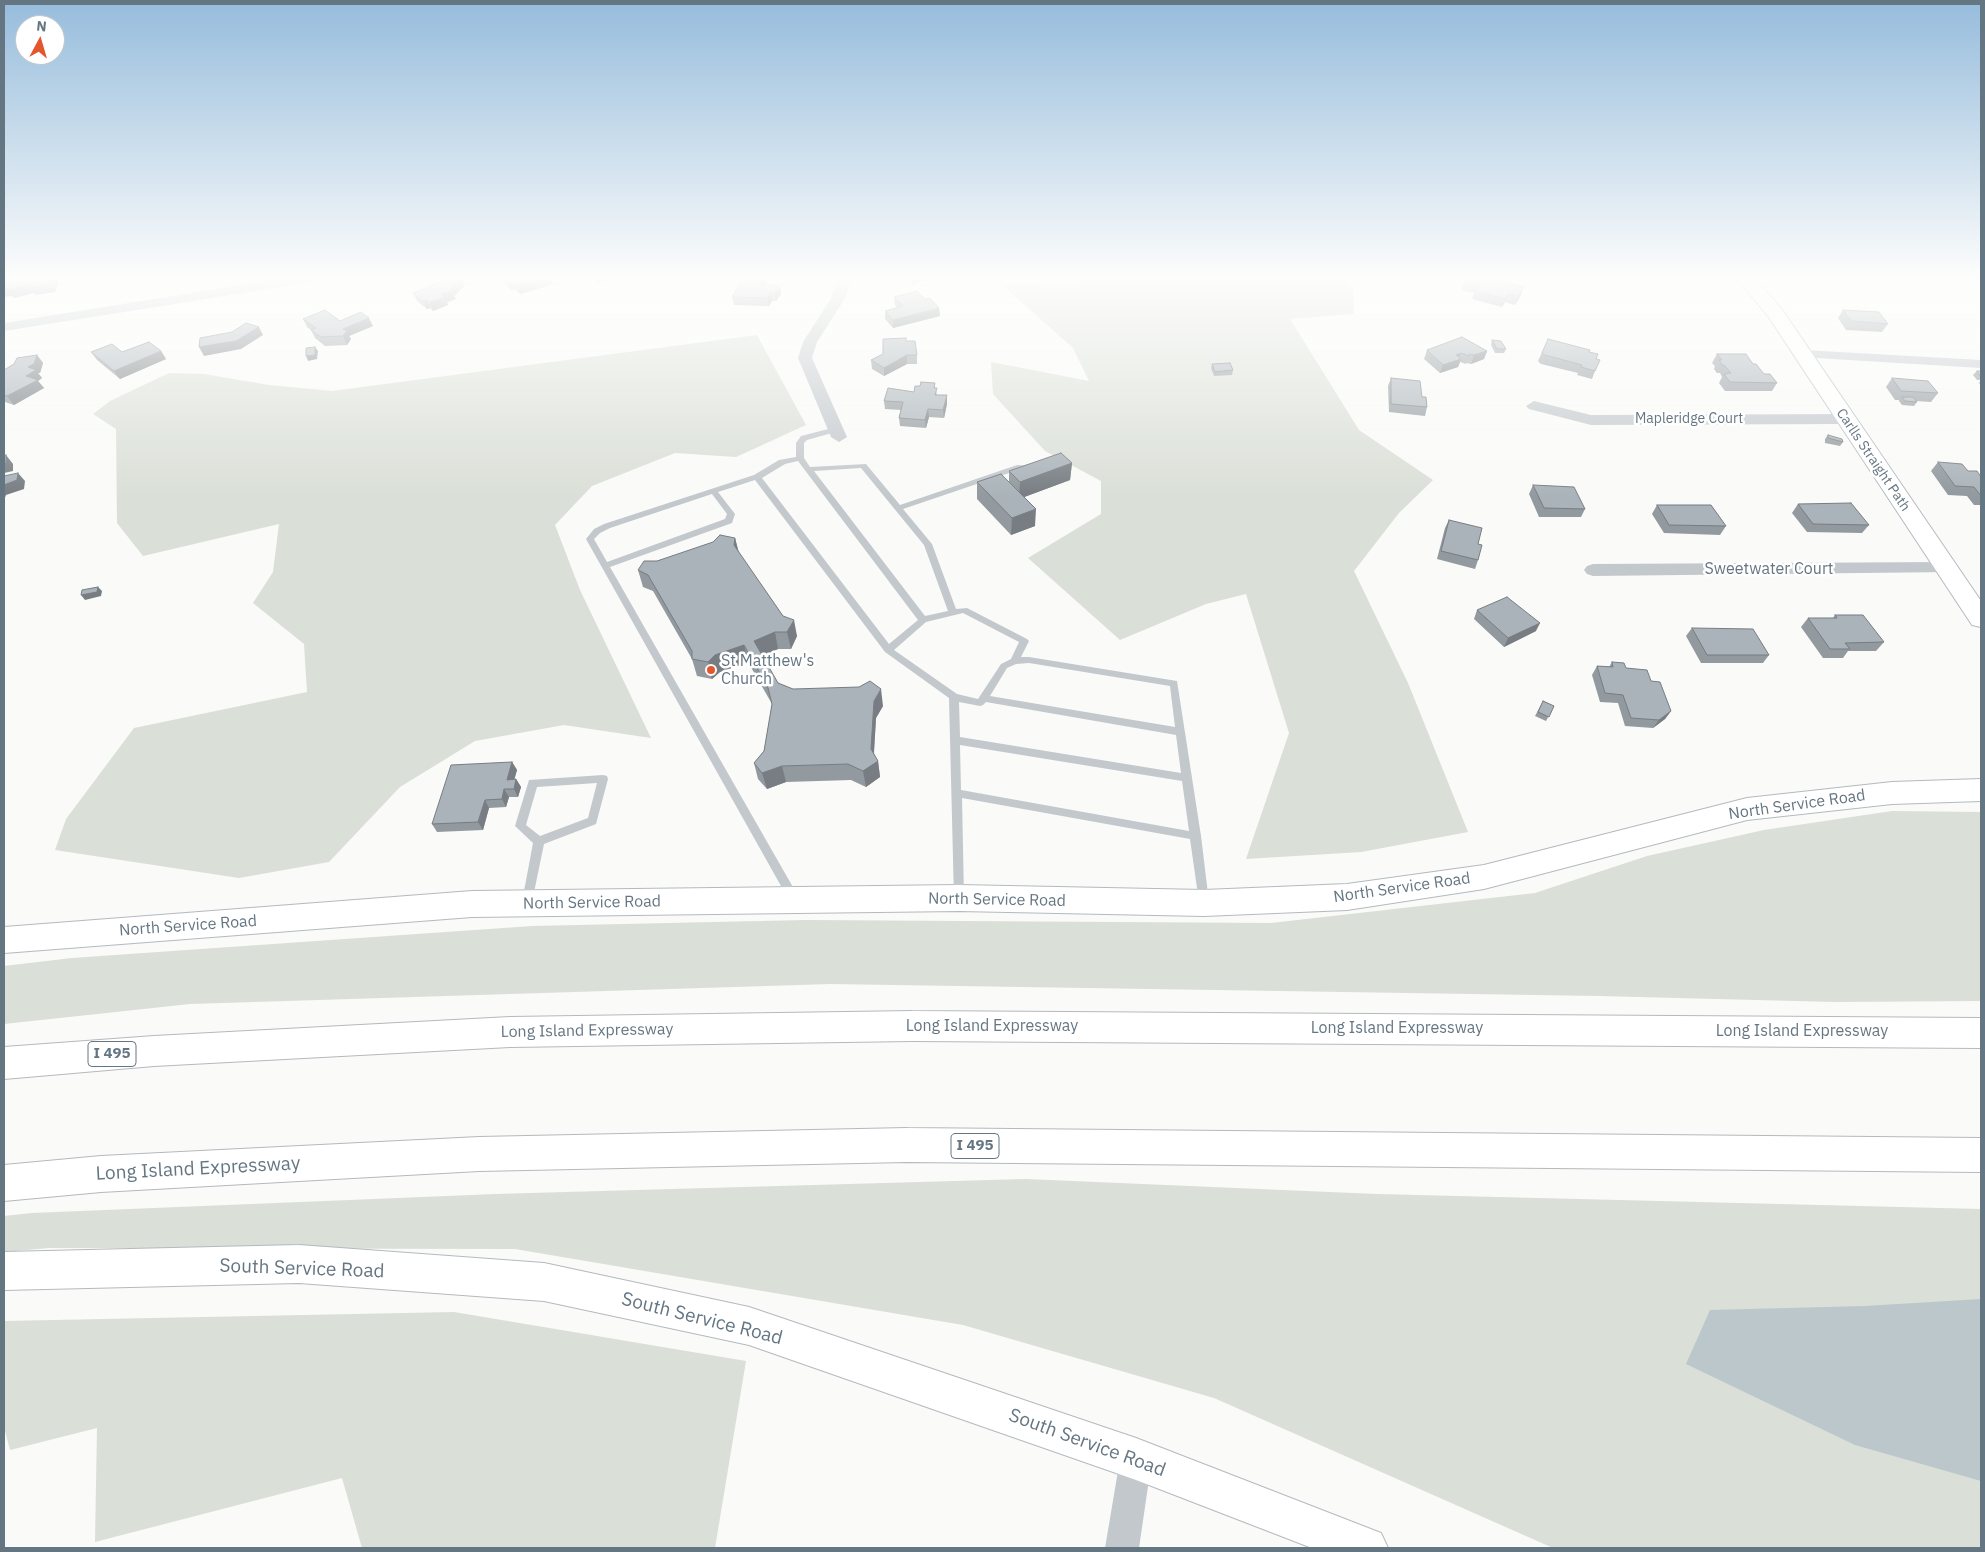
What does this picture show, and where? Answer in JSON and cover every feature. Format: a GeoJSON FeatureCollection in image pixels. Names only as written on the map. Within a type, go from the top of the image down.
{"type":"FeatureCollection","features":[{"type":"Feature","properties":{"kind":"main road","name":"Carlls Straight Path"},"geometry":{"type":"LineString","coordinates":[[1802,351],[1981,619]]}},
{"type":"Feature","properties":{"kind":"main road","name":"North Service Road"},"geometry":{"type":"LineString","coordinates":[[4,940],[472,904],[959,898],[1204,903],[1347,897],[1484,877],[1748,809],[1892,793],[1981,790]]}},
{"type":"Feature","properties":{"kind":"main road","name":"Long Island Expressway"},"geometry":{"type":"LineString","coordinates":[[4,1063],[154,1051],[510,1032],[892,1026],[1981,1033]]}},
{"type":"Feature","properties":{"kind":"main road","name":"Long Island Expressway"},"geometry":{"type":"LineString","coordinates":[[4,1183],[101,1174],[479,1154],[897,1145],[1981,1155]]}},
{"type":"Feature","properties":{"kind":"main road","name":"South Service Road"},"geometry":{"type":"LineString","coordinates":[[4,1271],[299,1264],[544,1282],[749,1326],[1136,1460],[1366,1548]]}},
{"type":"Feature","properties":{"kind":"street"},"geometry":{"type":"LineString","coordinates":[[807,351],[805,358],[810,374],[837,433]]}},
{"type":"Feature","properties":{"kind":"street"},"geometry":{"type":"LineString","coordinates":[[1804,354],[1981,364]]}},
{"type":"Feature","properties":{"kind":"street","name":"Mapleridge Court"},"geometry":{"type":"LineString","coordinates":[[1534,406],[1591,420],[1846,419]]}},
{"type":"Feature","properties":{"kind":"street","name":"Sweetwater Court"},"geometry":{"type":"LineString","coordinates":[[1593,570],[1946,568]]}},
{"type":"Feature","properties":{"kind":"street"},"geometry":{"type":"LineString","coordinates":[[1122,1548],[1136,1460]]}},
{"type":"Feature","properties":{"kind":"lane"},"geometry":{"type":"LineString","coordinates":[[837,433],[804,438],[800,442],[800,458],[923,620]]}},
{"type":"Feature","properties":{"kind":"lane"},"geometry":{"type":"LineString","coordinates":[[795,900],[590,539],[597,531],[757,477],[782,462],[800,458]]}},
{"type":"Feature","properties":{"kind":"lane"},"geometry":{"type":"LineString","coordinates":[[808,469],[863,466],[928,544],[953,613]]}},
{"type":"Feature","properties":{"kind":"lane"},"geometry":{"type":"LineString","coordinates":[[898,508],[1020,467],[1041,468]]}},
{"type":"Feature","properties":{"kind":"lane"},"geometry":{"type":"LineString","coordinates":[[757,477],[888,650],[954,697],[980,703],[1004,666],[1015,661],[1028,660],[1174,683],[1204,903]]}},
{"type":"Feature","properties":{"kind":"lane"},"geometry":{"type":"LineString","coordinates":[[604,566],[729,521],[731,514],[713,491]]}},
{"type":"Feature","properties":{"kind":"lane"},"geometry":{"type":"LineString","coordinates":[[888,650],[923,620],[964,610],[1024,641],[1015,661]]}},
{"type":"Feature","properties":{"kind":"lane"},"geometry":{"type":"LineString","coordinates":[[954,697],[959,898]]}},
{"type":"Feature","properties":{"kind":"lane"},"geometry":{"type":"LineString","coordinates":[[984,698],[1182,732]]}},
{"type":"Feature","properties":{"kind":"lane"},"geometry":{"type":"LineString","coordinates":[[955,740],[1188,778]]}},
{"type":"Feature","properties":{"kind":"lane"},"geometry":{"type":"LineString","coordinates":[[603,779],[592,822],[539,841],[520,826],[533,783],[603,779]]}},
{"type":"Feature","properties":{"kind":"lane"},"geometry":{"type":"LineString","coordinates":[[956,793],[1196,836]]}},
{"type":"Feature","properties":{"kind":"lane"},"geometry":{"type":"LineString","coordinates":[[527,903],[539,841]]}},
{"type":"Feature","properties":{"kind":"shaded area"},"geometry":{"type":"Polygon","coordinates":[[[632,351],[766,351],[806,425],[736,457],[675,453],[592,486],[555,525],[580,590],[651,738],[564,725],[475,741],[400,787],[329,862],[239,878],[55,850],[66,819],[134,728],[307,692],[304,644],[253,603],[273,572],[279,524],[143,556],[117,523],[116,429],[93,414],[110,401],[169,373],[204,374],[269,385],[332,391],[632,351]]]}},
{"type":"Feature","properties":{"kind":"shaded area"},"geometry":{"type":"Polygon","coordinates":[[[1075,351],[1310,351],[1359,430],[1433,480],[1399,513],[1354,571],[1408,683],[1468,832],[1361,852],[1246,859],[1289,733],[1246,594],[1206,604],[1120,640],[1028,558],[1101,514],[1101,481],[1045,451],[993,394],[991,362],[1089,381],[1075,351]]]}},
{"type":"Feature","properties":{"kind":"shaded area"},"geometry":{"type":"Polygon","coordinates":[[[1892,811],[1981,812],[1981,1001],[1834,1002],[1600,996],[830,984],[190,1004],[4,1024],[4,966],[72,958],[532,926],[806,920],[1271,923],[1535,893],[1647,856],[1764,830],[1892,811]]]}},
{"type":"Feature","properties":{"kind":"shaded area"},"geometry":{"type":"Polygon","coordinates":[[[1026,1179],[1376,1194],[1981,1209],[1981,1548],[1553,1548],[1214,1398],[963,1325],[515,1249],[49,1248],[4,1252],[4,1216],[32,1213],[496,1194],[1026,1179]]]}},
{"type":"Feature","properties":{"kind":"shaded area"},"geometry":{"type":"Polygon","coordinates":[[[1981,1299],[1981,1481],[1855,1445],[1686,1364],[1710,1310],[1865,1306],[1981,1299]]]}},
{"type":"Feature","properties":{"kind":"shaded area"},"geometry":{"type":"Polygon","coordinates":[[[454,1312],[746,1361],[715,1548],[362,1548],[342,1478],[95,1542],[97,1428],[10,1450],[4,1427],[4,1321],[454,1312]]]}},
{"type":"Feature","properties":{"kind":"building"},"geometry":{"type":"Polygon","coordinates":[[[160,351],[114,371],[91,352],[160,351]]]}},
{"type":"Feature","properties":{"kind":"building"},"geometry":{"type":"Polygon","coordinates":[[[306,351],[315,351],[315,355],[306,356],[306,351]]]}},
{"type":"Feature","properties":{"kind":"building"},"geometry":{"type":"Polygon","coordinates":[[[883,351],[916,351],[917,355],[907,355],[884,368],[871,360],[883,354],[883,351]]]}},
{"type":"Feature","properties":{"kind":"building"},"geometry":{"type":"Polygon","coordinates":[[[1429,351],[1486,351],[1474,355],[1469,354],[1469,356],[1461,353],[1456,355],[1461,359],[1443,365],[1429,351]]]}},
{"type":"Feature","properties":{"kind":"building"},"geometry":{"type":"Polygon","coordinates":[[[1543,351],[1589,351],[1598,354],[1596,359],[1600,360],[1595,371],[1581,367],[1582,365],[1542,353],[1543,351]]]}},
{"type":"Feature","properties":{"kind":"building"},"geometry":{"type":"Polygon","coordinates":[[[1717,354],[1746,354],[1753,364],[1756,364],[1764,374],[1770,374],[1777,383],[1730,382],[1724,374],[1731,373],[1722,365],[1719,360],[1722,360],[1717,354]]]}},
{"type":"Feature","properties":{"kind":"building"},"geometry":{"type":"Polygon","coordinates":[[[37,355],[34,364],[28,367],[36,370],[26,376],[38,380],[7,396],[4,395],[4,370],[14,364],[17,358],[37,355]]]}},
{"type":"Feature","properties":{"kind":"building"},"geometry":{"type":"Polygon","coordinates":[[[1230,363],[1233,370],[1215,372],[1212,364],[1230,363]]]}},
{"type":"Feature","properties":{"kind":"building"},"geometry":{"type":"Polygon","coordinates":[[[1391,378],[1420,381],[1422,397],[1426,397],[1427,407],[1391,404],[1391,378]]]}},
{"type":"Feature","properties":{"kind":"building"},"geometry":{"type":"Polygon","coordinates":[[[1892,378],[1928,381],[1938,393],[1901,391],[1892,378]]]}},
{"type":"Feature","properties":{"kind":"building"},"geometry":{"type":"Polygon","coordinates":[[[921,382],[935,383],[934,388],[937,388],[935,395],[947,395],[943,410],[928,409],[925,420],[899,418],[903,402],[884,401],[888,388],[914,392],[915,386],[920,386],[921,382]]]}},
{"type":"Feature","properties":{"kind":"building"},"geometry":{"type":"Polygon","coordinates":[[[1902,397],[1913,397],[1917,402],[1905,401],[1902,397]]]}},
{"type":"Feature","properties":{"kind":"building"},"geometry":{"type":"Polygon","coordinates":[[[1828,435],[1842,439],[1843,442],[1828,438],[1828,435]]]}},
{"type":"Feature","properties":{"kind":"building"},"geometry":{"type":"Polygon","coordinates":[[[1061,453],[1072,463],[1020,482],[1009,471],[1061,453]]]}},
{"type":"Feature","properties":{"kind":"building"},"geometry":{"type":"Polygon","coordinates":[[[1938,462],[1962,464],[1968,471],[1977,471],[1981,477],[1981,496],[1974,487],[1955,486],[1938,462]]]}},
{"type":"Feature","properties":{"kind":"building"},"geometry":{"type":"Polygon","coordinates":[[[18,473],[17,480],[4,485],[4,476],[18,473]]]}},
{"type":"Feature","properties":{"kind":"building"},"geometry":{"type":"Polygon","coordinates":[[[1001,474],[1036,509],[1012,518],[977,482],[1001,474]]]}},
{"type":"Feature","properties":{"kind":"building"},"geometry":{"type":"Polygon","coordinates":[[[1533,485],[1574,487],[1585,509],[1544,508],[1533,485]]]}},
{"type":"Feature","properties":{"kind":"building"},"geometry":{"type":"Polygon","coordinates":[[[1851,503],[1869,525],[1813,524],[1798,504],[1851,503]]]}},
{"type":"Feature","properties":{"kind":"building"},"geometry":{"type":"Polygon","coordinates":[[[1657,505],[1711,505],[1726,526],[1669,525],[1657,505]]]}},
{"type":"Feature","properties":{"kind":"building"},"geometry":{"type":"Polygon","coordinates":[[[1449,520],[1482,528],[1478,544],[1482,545],[1478,560],[1441,551],[1449,520]]]}},
{"type":"Feature","properties":{"kind":"building","name":"St Matthew's Church"},"geometry":{"type":"Polygon","coordinates":[[[720,535],[735,538],[734,545],[783,616],[794,620],[787,632],[775,632],[754,641],[778,683],[793,689],[859,687],[870,681],[881,689],[874,701],[871,749],[878,761],[863,771],[848,764],[782,766],[762,773],[754,763],[764,751],[772,704],[768,688],[744,645],[715,655],[708,662],[692,659],[692,651],[648,575],[638,570],[644,561],[657,561],[713,542],[720,535]]]}},
{"type":"Feature","properties":{"kind":"building"},"geometry":{"type":"Polygon","coordinates":[[[98,587],[97,592],[81,595],[82,590],[98,587]]]}},
{"type":"Feature","properties":{"kind":"building"},"geometry":{"type":"Polygon","coordinates":[[[1507,597],[1540,623],[1508,638],[1477,610],[1507,597]]]}},
{"type":"Feature","properties":{"kind":"building"},"geometry":{"type":"Polygon","coordinates":[[[1835,615],[1863,615],[1884,642],[1845,643],[1850,649],[1830,649],[1808,618],[1837,618],[1835,615]]]}},
{"type":"Feature","properties":{"kind":"building"},"geometry":{"type":"Polygon","coordinates":[[[1692,628],[1753,629],[1769,655],[1707,655],[1692,628]]]}},
{"type":"Feature","properties":{"kind":"building"},"geometry":{"type":"Polygon","coordinates":[[[1612,662],[1624,663],[1626,668],[1647,670],[1651,681],[1660,682],[1671,711],[1659,720],[1631,718],[1623,695],[1605,693],[1597,666],[1613,667],[1612,662]]]}},
{"type":"Feature","properties":{"kind":"building"},"geometry":{"type":"Polygon","coordinates":[[[1543,701],[1554,706],[1549,717],[1538,712],[1543,701]]]}},
{"type":"Feature","properties":{"kind":"building"},"geometry":{"type":"Polygon","coordinates":[[[512,762],[507,780],[516,779],[514,789],[504,789],[502,799],[485,800],[478,822],[432,824],[451,765],[512,762]]]}},
{"type":"Feature","properties":{"kind":"place","name":"St Matthew's Church"},"geometry":{"type":"Point","coordinates":[711,670]}}]}
